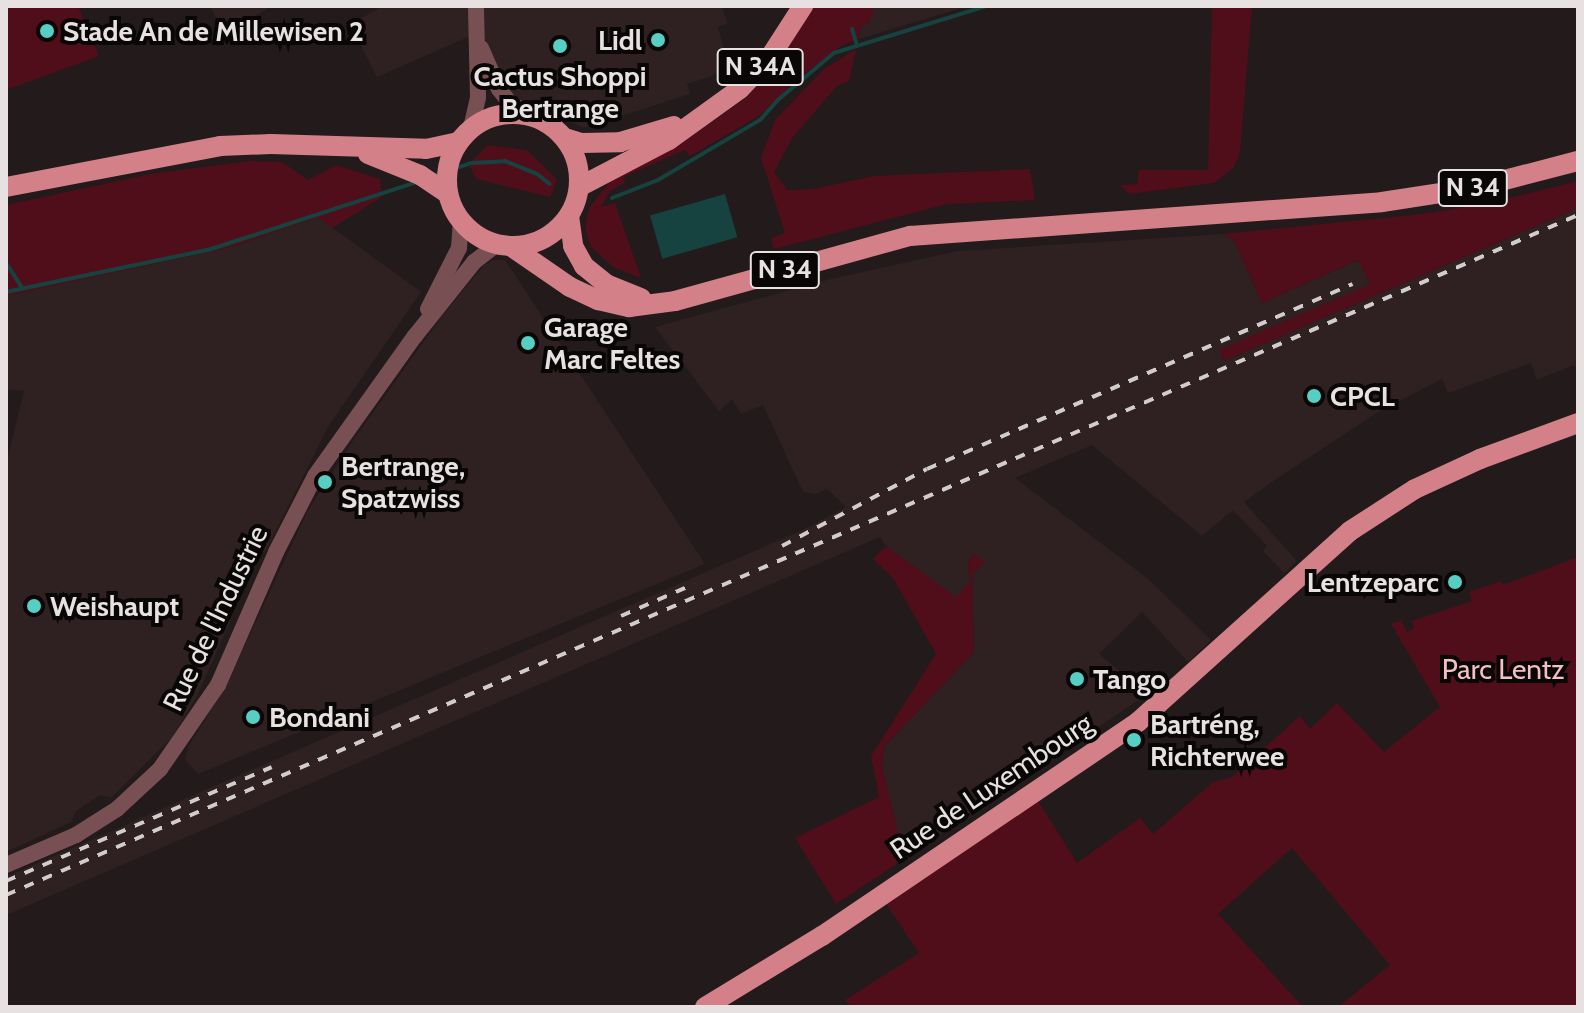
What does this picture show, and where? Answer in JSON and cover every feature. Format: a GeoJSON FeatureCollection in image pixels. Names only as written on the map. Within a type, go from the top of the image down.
{"type":"FeatureCollection","features":[{"type":"Feature","properties":{"kind":"main road","name":"N 34A"},"geometry":{"type":"LineString","coordinates":[[579,187],[669,140],[740,89],[770,57],[803,6]]}},
{"type":"Feature","properties":{"kind":"main road"},"geometry":{"type":"LineString","coordinates":[[6,187],[220,146],[426,149],[465,135],[489,118],[510,113],[530,115],[549,124],[565,138],[576,161],[579,187],[569,216],[573,246],[584,266],[606,284],[660,303]]}},
{"type":"Feature","properties":{"kind":"main road","name":"N 34A"},"geometry":{"type":"LineString","coordinates":[[565,138],[581,143],[620,142],[705,117]]}},
{"type":"Feature","properties":{"kind":"main road"},"geometry":{"type":"LineString","coordinates":[[461,222],[448,194],[448,168],[465,135]]}},
{"type":"Feature","properties":{"kind":"main road"},"geometry":{"type":"LineString","coordinates":[[349,148],[420,175],[448,194]]}},
{"type":"Feature","properties":{"kind":"main road","name":"N 34"},"geometry":{"type":"LineString","coordinates":[[461,222],[477,236],[504,246],[570,287],[598,300],[629,307],[660,303],[910,236],[1382,202],[1474,188],[1578,161]]}},
{"type":"Feature","properties":{"kind":"main road"},"geometry":{"type":"LineString","coordinates":[[504,246],[545,238],[569,216]]}},
{"type":"Feature","properties":{"kind":"main road","name":"Rue de Luxembourg"},"geometry":{"type":"LineString","coordinates":[[705,1007],[822,936],[1138,722],[1350,531],[1415,489],[1578,423]]}},
{"type":"Feature","properties":{"kind":"street"},"geometry":{"type":"LineString","coordinates":[[465,135],[478,97],[476,6]]}},
{"type":"Feature","properties":{"kind":"street"},"geometry":{"type":"LineString","coordinates":[[477,33],[499,89],[510,103],[530,115]]}},
{"type":"Feature","properties":{"kind":"street","name":"Rue de l'Industrie"},"geometry":{"type":"LineString","coordinates":[[415,336],[459,248],[461,222]]}},
{"type":"Feature","properties":{"kind":"street","name":"Rue de l'Industrie"},"geometry":{"type":"LineString","coordinates":[[6,865],[76,835],[117,809],[160,769],[218,685],[276,552],[315,476],[415,336],[474,262],[504,246]]}},
{"type":"Feature","properties":{"kind":"shaded area"},"geometry":{"type":"Polygon","coordinates":[[[210,6],[272,6],[224,34],[210,6]]]}},
{"type":"Feature","properties":{"kind":"shaded area"},"geometry":{"type":"Polygon","coordinates":[[[384,6],[728,6],[722,9],[728,23],[718,27],[725,64],[713,76],[687,84],[690,94],[583,128],[536,103],[510,103],[477,33],[377,77],[350,24],[384,6]]]}},
{"type":"Feature","properties":{"kind":"shaded area"},"geometry":{"type":"Polygon","coordinates":[[[874,6],[968,6],[859,39],[861,26],[869,23],[874,6]]]}},
{"type":"Feature","properties":{"kind":"shaded area"},"geometry":{"type":"Polygon","coordinates":[[[1578,208],[1578,368],[1573,365],[1537,380],[1531,363],[1448,393],[1442,379],[1378,412],[1269,484],[1244,502],[1297,561],[1284,573],[1263,551],[1267,546],[1233,510],[1202,536],[1092,445],[1015,478],[1147,578],[1211,640],[1188,662],[1142,612],[1099,654],[1147,694],[933,840],[932,834],[902,850],[882,766],[885,746],[974,652],[972,574],[985,562],[973,555],[968,563],[970,581],[956,598],[886,546],[880,537],[6,915],[6,877],[805,529],[846,507],[827,489],[816,494],[803,492],[763,405],[741,414],[732,399],[719,411],[655,327],[831,279],[958,251],[1223,234],[1234,241],[1262,303],[1359,260],[1370,285],[1219,350],[1224,361],[1578,208]]]}},
{"type":"Feature","properties":{"kind":"shaded area"},"geometry":{"type":"Polygon","coordinates":[[[318,217],[421,292],[328,427],[266,550],[248,567],[227,617],[231,620],[197,696],[172,737],[111,798],[100,795],[76,811],[71,822],[6,852],[6,464],[24,391],[6,390],[6,296],[231,247],[318,217]]]}},
{"type":"Feature","properties":{"kind":"shaded area"},"geometry":{"type":"Polygon","coordinates":[[[493,260],[505,260],[705,564],[198,774],[185,760],[188,747],[224,690],[307,512],[354,439],[442,316],[484,265],[493,260]]]}},
{"type":"Feature","properties":{"kind":"green space","name":"Stade An de Millewisen 2"},"geometry":{"type":"Polygon","coordinates":[[[6,6],[78,6],[99,56],[6,90],[6,6]]]}},
{"type":"Feature","properties":{"kind":"green space"},"geometry":{"type":"Polygon","coordinates":[[[812,6],[875,7],[869,23],[861,26],[858,39],[841,46],[795,81],[759,116],[690,156],[685,150],[623,177],[626,182],[610,191],[601,207],[615,203],[641,278],[613,267],[590,246],[585,229],[589,208],[608,184],[607,178],[692,136],[746,98],[784,55],[812,6]]]}},
{"type":"Feature","properties":{"kind":"green space"},"geometry":{"type":"Polygon","coordinates":[[[1212,6],[1252,6],[1240,152],[1234,167],[1214,183],[1130,194],[1119,185],[1137,184],[1139,170],[1208,170],[1212,6]]]}},
{"type":"Feature","properties":{"kind":"green space"},"geometry":{"type":"Polygon","coordinates":[[[856,49],[849,81],[837,86],[792,138],[774,172],[787,190],[813,189],[874,176],[1030,169],[1035,200],[947,204],[774,249],[771,238],[785,233],[761,158],[775,120],[824,69],[856,49]]]}},
{"type":"Feature","properties":{"kind":"green space"},"geometry":{"type":"Polygon","coordinates":[[[488,145],[527,150],[557,180],[550,197],[476,179],[469,164],[488,145]]]}},
{"type":"Feature","properties":{"kind":"green space"},"geometry":{"type":"Polygon","coordinates":[[[249,161],[282,162],[308,180],[336,165],[380,179],[382,197],[332,228],[318,217],[231,247],[6,296],[6,205],[150,174],[249,161]]]}},
{"type":"Feature","properties":{"kind":"green space"},"geometry":{"type":"Polygon","coordinates":[[[1578,181],[1578,208],[1224,361],[1219,350],[1370,284],[1358,260],[1262,303],[1234,241],[1223,234],[1422,214],[1486,204],[1578,181]]]}},
{"type":"Feature","properties":{"kind":"green space"},"geometry":{"type":"Polygon","coordinates":[[[886,546],[956,597],[970,581],[968,563],[974,554],[985,562],[972,574],[974,652],[885,746],[882,766],[902,849],[922,831],[932,834],[933,840],[836,904],[795,838],[879,797],[871,756],[936,654],[893,578],[873,559],[886,546]]]}},
{"type":"Feature","properties":{"kind":"green space","name":"Parc Lentz"},"geometry":{"type":"Polygon","coordinates":[[[1578,557],[1578,1007],[1338,1007],[1390,965],[1292,848],[1218,914],[1303,1007],[851,1007],[845,1000],[919,953],[885,902],[1038,801],[1077,863],[1140,818],[1153,834],[1213,782],[1232,777],[1300,716],[1310,729],[1337,703],[1384,752],[1440,707],[1391,624],[1401,620],[1407,632],[1414,628],[1412,621],[1472,601],[1469,592],[1501,581],[1503,585],[1578,557]]]}},
{"type":"Feature","properties":{"kind":"water"},"geometry":{"type":"Polygon","coordinates":[[[725,194],[737,237],[662,259],[650,215],[725,194]]]}},
{"type":"Feature","properties":{"kind":"waterway"},"geometry":{"type":"LineString","coordinates":[[612,198],[658,180],[760,120],[779,99],[834,53],[987,6]]}},
{"type":"Feature","properties":{"kind":"waterway"},"geometry":{"type":"LineString","coordinates":[[852,29],[857,45]]}},
{"type":"Feature","properties":{"kind":"waterway"},"geometry":{"type":"LineString","coordinates":[[433,176],[471,163],[505,161],[537,174],[550,184]]}},
{"type":"Feature","properties":{"kind":"waterway"},"geometry":{"type":"LineString","coordinates":[[6,292],[211,249],[417,182]]}},
{"type":"Feature","properties":{"kind":"waterway"},"geometry":{"type":"LineString","coordinates":[[6,263],[22,288]]}},
{"type":"Feature","properties":{"kind":"railway"},"geometry":{"type":"LineString","coordinates":[[6,895],[1578,215]]}},
{"type":"Feature","properties":{"kind":"railway"},"geometry":{"type":"LineString","coordinates":[[782,546],[927,469],[1352,284]]}},
{"type":"Feature","properties":{"kind":"railway"},"geometry":{"type":"LineString","coordinates":[[621,616],[694,584]]}},
{"type":"Feature","properties":{"kind":"railway"},"geometry":{"type":"LineString","coordinates":[[6,881],[272,767]]}},
{"type":"Feature","properties":{"kind":"place","name":"Stade An de Millewisen 2"},"geometry":{"type":"Point","coordinates":[47,31]}},
{"type":"Feature","properties":{"kind":"place","name":"Lidl"},"geometry":{"type":"Point","coordinates":[658,40]}},
{"type":"Feature","properties":{"kind":"place","name":"Cactus Shoppi Bertrange"},"geometry":{"type":"Point","coordinates":[560,46]}},
{"type":"Feature","properties":{"kind":"place","name":"Garage Marc Feltes"},"geometry":{"type":"Point","coordinates":[528,343]}},
{"type":"Feature","properties":{"kind":"place","name":"CPCL"},"geometry":{"type":"Point","coordinates":[1314,396]}},
{"type":"Feature","properties":{"kind":"place","name":"Bertrange, Spatzwiss"},"geometry":{"type":"Point","coordinates":[325,482]}},
{"type":"Feature","properties":{"kind":"place","name":"Lentzeparc"},"geometry":{"type":"Point","coordinates":[1455,582]}},
{"type":"Feature","properties":{"kind":"place","name":"Weishaupt"},"geometry":{"type":"Point","coordinates":[34,606]}},
{"type":"Feature","properties":{"kind":"place","name":"Tango"},"geometry":{"type":"Point","coordinates":[1077,679]}},
{"type":"Feature","properties":{"kind":"place","name":"Bondani"},"geometry":{"type":"Point","coordinates":[253,717]}},
{"type":"Feature","properties":{"kind":"place","name":"Bartréng, Richterwee"},"geometry":{"type":"Point","coordinates":[1134,740]}}]}
